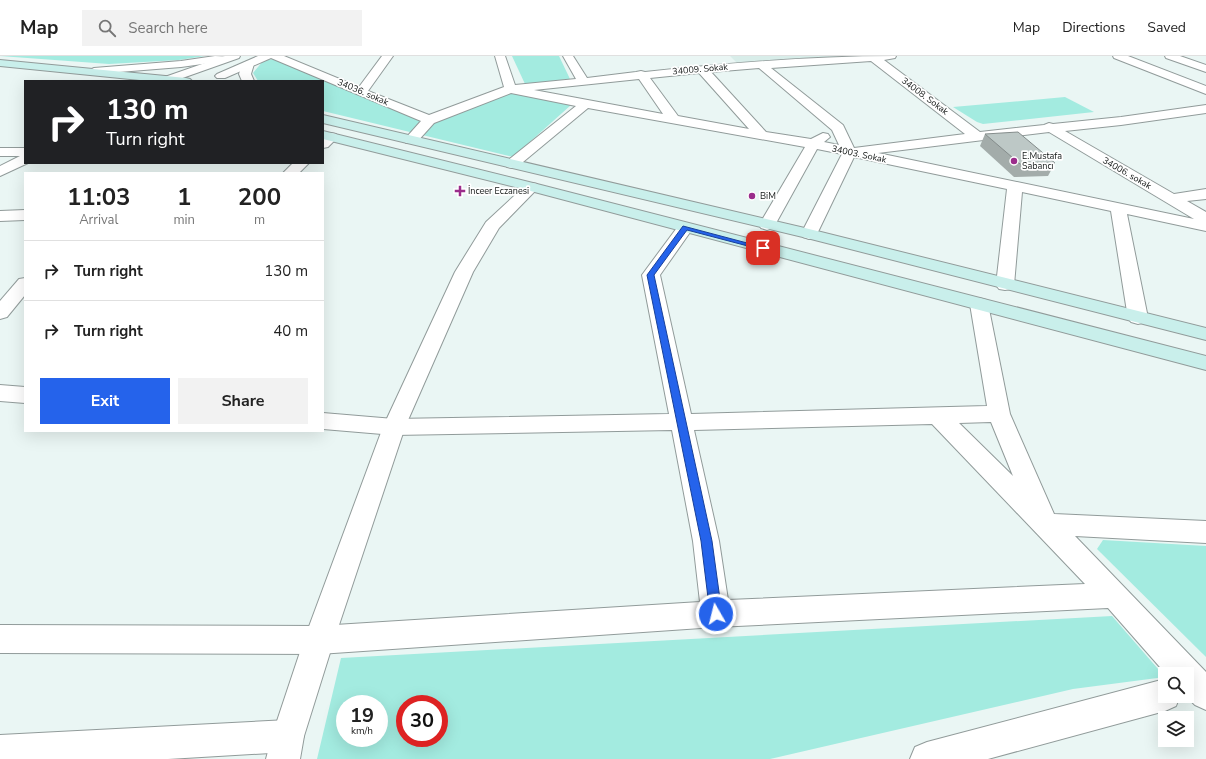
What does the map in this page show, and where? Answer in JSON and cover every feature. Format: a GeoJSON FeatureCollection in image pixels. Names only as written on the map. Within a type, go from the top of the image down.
{"type":"FeatureCollection","features":[{"type":"Feature","properties":{"kind":"main road"},"geometry":{"type":"LineString","coordinates":[[0,63],[94,71],[166,80]]}},
{"type":"Feature","properties":{"kind":"main road"},"geometry":{"type":"LineString","coordinates":[[324,119],[809,234],[1005,285],[1206,334]]}},
{"type":"Feature","properties":{"kind":"main road"},"geometry":{"type":"LineString","coordinates":[[326,139],[532,187],[1206,363]]}},
{"type":"Feature","properties":{"kind":"street"},"geometry":{"type":"LineString","coordinates":[[211,80],[267,56]]}},
{"type":"Feature","properties":{"kind":"street","name":"34036. sokak"},"geometry":{"type":"LineString","coordinates":[[275,56],[429,120]]}},
{"type":"Feature","properties":{"kind":"street"},"geometry":{"type":"LineString","coordinates":[[362,91],[388,56]]}},
{"type":"Feature","properties":{"kind":"street"},"geometry":{"type":"LineString","coordinates":[[500,56],[510,89]]}},
{"type":"Feature","properties":{"kind":"street"},"geometry":{"type":"LineString","coordinates":[[568,56],[583,80]]}},
{"type":"Feature","properties":{"kind":"street"},"geometry":{"type":"LineString","coordinates":[[723,56],[732,66]]}},
{"type":"Feature","properties":{"kind":"street","name":"34008. Sokak"},"geometry":{"type":"LineString","coordinates":[[873,56],[977,136]]}},
{"type":"Feature","properties":{"kind":"street","name":"34009. Sokak"},"geometry":{"type":"LineString","coordinates":[[429,120],[510,89],[583,80],[732,66],[891,56]]}},
{"type":"Feature","properties":{"kind":"street"},"geometry":{"type":"LineString","coordinates":[[1118,56],[1206,90]]}},
{"type":"Feature","properties":{"kind":"street"},"geometry":{"type":"LineString","coordinates":[[1146,56],[1206,79]]}},
{"type":"Feature","properties":{"kind":"street"},"geometry":{"type":"LineString","coordinates":[[1170,56],[1206,69]]}},
{"type":"Feature","properties":{"kind":"street"},"geometry":{"type":"LineString","coordinates":[[94,71],[181,64],[233,57]]}},
{"type":"Feature","properties":{"kind":"street"},"geometry":{"type":"LineString","coordinates":[[166,80],[233,57]]}},
{"type":"Feature","properties":{"kind":"street"},"geometry":{"type":"LineString","coordinates":[[248,64],[245,74],[248,80]]}},
{"type":"Feature","properties":{"kind":"street"},"geometry":{"type":"LineString","coordinates":[[760,64],[838,128],[850,153]]}},
{"type":"Feature","properties":{"kind":"street"},"geometry":{"type":"LineString","coordinates":[[702,69],[762,135]]}},
{"type":"Feature","properties":{"kind":"street"},"geometry":{"type":"LineString","coordinates":[[641,74],[674,120]]}},
{"type":"Feature","properties":{"kind":"street","name":"34003. Sokak"},"geometry":{"type":"LineString","coordinates":[[510,89],[674,120],[813,144],[850,153],[1206,226]]}},
{"type":"Feature","properties":{"kind":"street"},"geometry":{"type":"LineString","coordinates":[[512,164],[586,104]]}},
{"type":"Feature","properties":{"kind":"street"},"geometry":{"type":"LineString","coordinates":[[850,153],[1049,127],[1121,121],[1206,109]]}},
{"type":"Feature","properties":{"kind":"street"},"geometry":{"type":"LineString","coordinates":[[411,140],[429,120]]}},
{"type":"Feature","properties":{"kind":"street","name":"34006. sokak"},"geometry":{"type":"LineString","coordinates":[[1049,127],[1206,219]]}},
{"type":"Feature","properties":{"kind":"street"},"geometry":{"type":"LineString","coordinates":[[767,224],[813,144],[838,128]]}},
{"type":"Feature","properties":{"kind":"street"},"geometry":{"type":"LineString","coordinates":[[0,152],[24,152]]}},
{"type":"Feature","properties":{"kind":"street"},"geometry":{"type":"LineString","coordinates":[[809,234],[850,153]]}},
{"type":"Feature","properties":{"kind":"street"},"geometry":{"type":"LineString","coordinates":[[0,172],[24,160]]}},
{"type":"Feature","properties":{"kind":"street"},"geometry":{"type":"LineString","coordinates":[[291,172],[301,164]]}},
{"type":"Feature","properties":{"kind":"street"},"geometry":{"type":"LineString","coordinates":[[1005,285],[1015,186]]}},
{"type":"Feature","properties":{"kind":"street"},"geometry":{"type":"LineString","coordinates":[[0,752],[286,747],[319,640],[394,427],[464,272],[492,225],[532,187]]}},
{"type":"Feature","properties":{"kind":"street"},"geometry":{"type":"LineString","coordinates":[[1172,199],[1206,194]]}},
{"type":"Feature","properties":{"kind":"street"},"geometry":{"type":"LineString","coordinates":[[1118,208],[1138,318]]}},
{"type":"Feature","properties":{"kind":"street"},"geometry":{"type":"LineString","coordinates":[[3,218],[24,215]]}},
{"type":"Feature","properties":{"kind":"street"},"geometry":{"type":"LineString","coordinates":[[685,228],[651,275],[706,541],[716,614]]}},
{"type":"Feature","properties":{"kind":"street"},"geometry":{"type":"LineString","coordinates":[[0,313],[24,284]]}},
{"type":"Feature","properties":{"kind":"street"},"geometry":{"type":"LineString","coordinates":[[979,304],[999,414],[1046,524]]}},
{"type":"Feature","properties":{"kind":"street"},"geometry":{"type":"LineString","coordinates":[[0,393],[24,395]]}},
{"type":"Feature","properties":{"kind":"street"},"geometry":{"type":"LineString","coordinates":[[324,421],[394,427],[999,414]]}},
{"type":"Feature","properties":{"kind":"street"},"geometry":{"type":"LineString","coordinates":[[938,416],[1046,524],[1114,595],[1178,667]]}},
{"type":"Feature","properties":{"kind":"street"},"geometry":{"type":"LineString","coordinates":[[1046,524],[1206,532]]}},
{"type":"Feature","properties":{"kind":"street"},"geometry":{"type":"LineString","coordinates":[[0,639],[319,640],[716,614],[1114,595]]}},
{"type":"Feature","properties":{"kind":"street"},"geometry":{"type":"LineString","coordinates":[[927,759],[1158,698]]}},
{"type":"Feature","properties":{"kind":"shaded area"},"geometry":{"type":"Polygon","coordinates":[[[730,56],[854,56],[737,63],[730,56]]]}},
{"type":"Feature","properties":{"kind":"green space"},"geometry":{"type":"Polygon","coordinates":[[[0,56],[205,56],[179,60],[109,64],[0,56]]]}},
{"type":"Feature","properties":{"kind":"green space"},"geometry":{"type":"Polygon","coordinates":[[[512,56],[559,56],[570,79],[525,84],[512,56]]]}},
{"type":"Feature","properties":{"kind":"green space"},"geometry":{"type":"Polygon","coordinates":[[[273,59],[362,91],[429,120],[510,89],[571,105],[513,157],[324,111],[324,80],[257,80],[253,73],[263,61],[273,59]]]}},
{"type":"Feature","properties":{"kind":"green space"},"geometry":{"type":"Polygon","coordinates":[[[1065,97],[1094,112],[983,124],[977,122],[953,107],[1065,97]]]}},
{"type":"Feature","properties":{"kind":"green space"},"geometry":{"type":"Polygon","coordinates":[[[1103,540],[1206,546],[1206,657],[1097,549],[1103,540]]]}},
{"type":"Feature","properties":{"kind":"green space"},"geometry":{"type":"Polygon","coordinates":[[[1112,616],[1158,669],[1158,678],[1073,689],[770,759],[317,759],[341,658],[1112,616]]]}},
{"type":"Feature","properties":{"kind":"building"},"geometry":{"type":"Polygon","coordinates":[[[1018,132],[1055,163],[1020,164],[985,134],[1018,132]]]}},
{"type":"Feature","properties":{"kind":"place","name":"E.Mustafa Sabancı"},"geometry":{"type":"Point","coordinates":[1014,161]}},
{"type":"Feature","properties":{"kind":"place","name":"İnceer Eczanesi"},"geometry":{"type":"Point","coordinates":[460,191]}},
{"type":"Feature","properties":{"kind":"place","name":"BiM"},"geometry":{"type":"Point","coordinates":[752,196]}},
{"type":"Feature","properties":{"kind":"route"},"geometry":{"type":"LineString","coordinates":[[716,614],[706,541],[651,275],[685,228],[763,248]]}}]}
